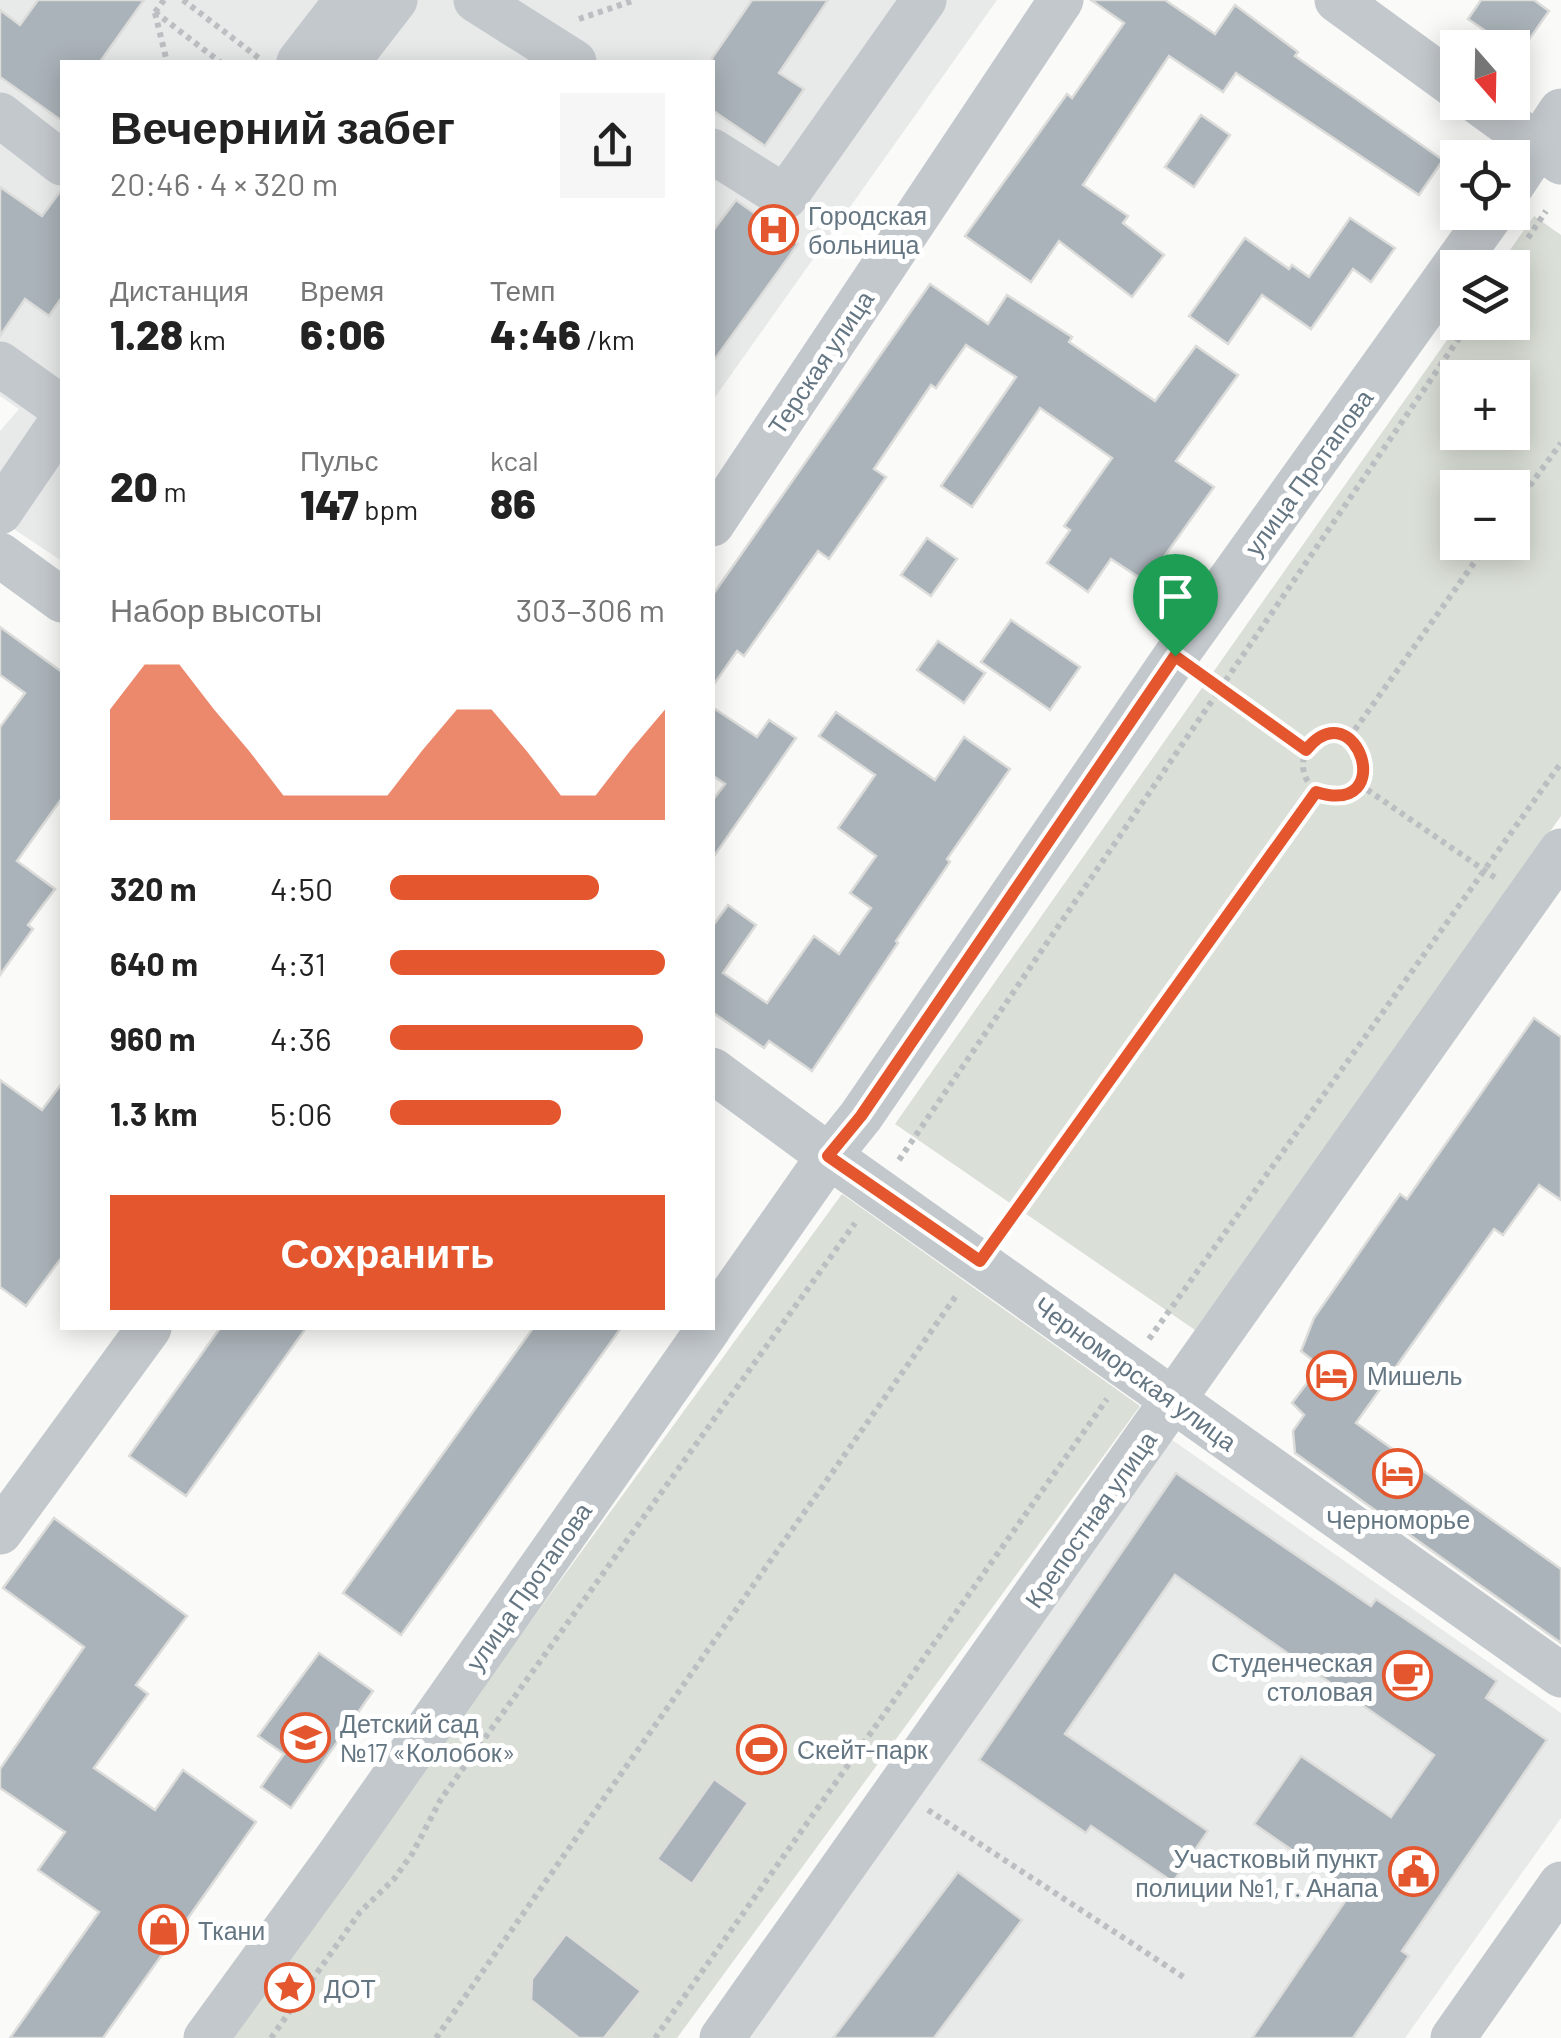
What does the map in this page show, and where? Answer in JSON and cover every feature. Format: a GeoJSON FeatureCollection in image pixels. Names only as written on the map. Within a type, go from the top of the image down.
{"type":"FeatureCollection","features":[{"type":"Feature","properties":{"kind":"street"},"geometry":{"type":"LineString","coordinates":[[302,60],[347,0]]}},
{"type":"Feature","properties":{"kind":"street"},"geometry":{"type":"LineString","coordinates":[[349,60],[395,0]]}},
{"type":"Feature","properties":{"kind":"street"},"geometry":{"type":"LineString","coordinates":[[476,0],[571,60]]}},
{"type":"Feature","properties":{"kind":"street"},"geometry":{"type":"LineString","coordinates":[[715,153],[785,197],[924,0]]}},
{"type":"Feature","properties":{"kind":"street","name":"Терская улица"},"geometry":{"type":"LineString","coordinates":[[715,519],[1061,0]]}},
{"type":"Feature","properties":{"kind":"street"},"geometry":{"type":"LineString","coordinates":[[1337,0],[1440,75]]}},
{"type":"Feature","properties":{"kind":"street"},"geometry":{"type":"LineString","coordinates":[[0,116],[60,161]]}},
{"type":"Feature","properties":{"kind":"street"},"geometry":{"type":"LineString","coordinates":[[1514,120],[1553,139],[1531,195]]}},
{"type":"Feature","properties":{"kind":"street","name":"улица Протапова"},"geometry":{"type":"LineString","coordinates":[[715,1319],[828,1156],[861,1116],[1175,656],[1480,230]]}},
{"type":"Feature","properties":{"kind":"street"},"geometry":{"type":"LineString","coordinates":[[0,364],[60,407]]}},
{"type":"Feature","properties":{"kind":"street"},"geometry":{"type":"LineString","coordinates":[[0,512],[60,424]]}},
{"type":"Feature","properties":{"kind":"street"},"geometry":{"type":"LineString","coordinates":[[0,555],[60,599]]}},
{"type":"Feature","properties":{"kind":"street","name":"Крепостная улица"},"geometry":{"type":"LineString","coordinates":[[722,2038],[1561,851]]}},
{"type":"Feature","properties":{"kind":"street","name":"Черноморская улица"},"geometry":{"type":"LineString","coordinates":[[715,1072],[1561,1675]]}},
{"type":"Feature","properties":{"kind":"street"},"geometry":{"type":"LineString","coordinates":[[0,1532],[148,1330]]}},
{"type":"Feature","properties":{"kind":"street","name":"улица Протапова"},"geometry":{"type":"LineString","coordinates":[[206,2038],[707,1330]]}},
{"type":"Feature","properties":{"kind":"street"},"geometry":{"type":"LineString","coordinates":[[1454,2038],[1561,1884]]}},
{"type":"Feature","properties":{"kind":"path"},"geometry":{"type":"LineString","coordinates":[[155,12],[164,0]]}},
{"type":"Feature","properties":{"kind":"path"},"geometry":{"type":"LineString","coordinates":[[183,0],[262,60]]}},
{"type":"Feature","properties":{"kind":"path"},"geometry":{"type":"LineString","coordinates":[[155,12],[167,60]]}},
{"type":"Feature","properties":{"kind":"path"},"geometry":{"type":"LineString","coordinates":[[155,12],[217,60]]}},
{"type":"Feature","properties":{"kind":"path"},"geometry":{"type":"LineString","coordinates":[[1514,250],[1531,195]]}},
{"type":"Feature","properties":{"kind":"path"},"geometry":{"type":"LineString","coordinates":[[1530,485],[1561,443]]}},
{"type":"Feature","properties":{"kind":"path"},"geometry":{"type":"LineString","coordinates":[[1349,738],[1477,560]]}},
{"type":"Feature","properties":{"kind":"path"},"geometry":{"type":"LineString","coordinates":[[1175,656],[1306,750]]}},
{"type":"Feature","properties":{"kind":"path"},"geometry":{"type":"LineString","coordinates":[[1329,735],[1349,738],[1358,746],[1365,762],[1359,784],[1348,793],[1332,797],[1316,792],[1302,769],[1306,750],[1314,741],[1329,735]]}},
{"type":"Feature","properties":{"kind":"path"},"geometry":{"type":"LineString","coordinates":[[1359,784],[1526,900]]}},
{"type":"Feature","properties":{"kind":"path"},"geometry":{"type":"LineString","coordinates":[[436,2038],[980,1261],[1316,792]]}},
{"type":"Feature","properties":{"kind":"path"},"geometry":{"type":"LineString","coordinates":[[898,1790],[1184,1978]]}},
{"type":"Feature","properties":{"kind":"shaded area","name":"Городская больница"},"geometry":{"type":"Polygon","coordinates":[[[0,0],[997,0],[715,397],[715,60],[60,60],[60,560],[0,520],[0,431],[19,409],[0,396],[0,0]]]}},
{"type":"Feature","properties":{"kind":"shaded area"},"geometry":{"type":"Polygon","coordinates":[[[1534,216],[1561,235],[1561,816],[1195,1330],[895,1124],[1447,340],[1530,340],[1530,250],[1510,250],[1524,230],[1530,230],[1534,216]]]}},
{"type":"Feature","properties":{"kind":"shaded area"},"geometry":{"type":"Polygon","coordinates":[[[842,1194],[1140,1406],[677,2038],[227,2038],[842,1194]]]}},
{"type":"Feature","properties":{"kind":"shaded area"},"geometry":{"type":"Polygon","coordinates":[[[1168,1437],[1561,1713],[1561,1818],[1405,2038],[742,2038],[1168,1437]]]}},
{"type":"Feature","properties":{"kind":"building"},"geometry":{"type":"Polygon","coordinates":[[[38,0],[144,0],[101,60],[60,60],[60,120],[0,77],[0,10],[20,25],[38,0]]]}},
{"type":"Feature","properties":{"kind":"building"},"geometry":{"type":"Polygon","coordinates":[[[752,0],[828,0],[779,73],[804,89],[765,146],[715,112],[712,58],[752,0]]]}},
{"type":"Feature","properties":{"kind":"building"},"geometry":{"type":"Polygon","coordinates":[[[1091,0],[1165,0],[1215,34],[1235,5],[1298,52],[1295,56],[1440,158],[1440,164],[1419,195],[1236,73],[1223,92],[1169,56],[1083,185],[1128,216],[1123,223],[1164,255],[1132,297],[1059,241],[1031,282],[965,236],[1067,94],[1072,98],[1124,23],[1091,0]]]}},
{"type":"Feature","properties":{"kind":"building"},"geometry":{"type":"Polygon","coordinates":[[[1481,0],[1534,0],[1549,11],[1530,38],[1530,30],[1484,30],[1468,19],[1481,0]]]}},
{"type":"Feature","properties":{"kind":"building"},"geometry":{"type":"Polygon","coordinates":[[[1201,115],[1230,135],[1194,187],[1165,167],[1201,115]]]}},
{"type":"Feature","properties":{"kind":"building"},"geometry":{"type":"Polygon","coordinates":[[[0,187],[42,216],[60,192],[60,300],[49,316],[25,299],[0,336],[0,187]]]}},
{"type":"Feature","properties":{"kind":"building"},"geometry":{"type":"Polygon","coordinates":[[[736,200],[798,244],[715,359],[715,228],[736,200]]]}},
{"type":"Feature","properties":{"kind":"building"},"geometry":{"type":"Polygon","coordinates":[[[1350,218],[1395,248],[1371,282],[1353,269],[1311,329],[1262,295],[1228,344],[1189,316],[1245,238],[1289,269],[1292,265],[1309,277],[1350,218]]]}},
{"type":"Feature","properties":{"kind":"building"},"geometry":{"type":"Polygon","coordinates":[[[930,284],[988,324],[1007,295],[1072,337],[1069,342],[1155,401],[1196,346],[1238,375],[1176,461],[1214,487],[1146,582],[1111,559],[1088,592],[1047,563],[1070,530],[1064,526],[1112,458],[1040,408],[972,507],[941,486],[1016,377],[966,345],[936,388],[931,385],[874,469],[886,477],[829,559],[818,551],[744,656],[737,651],[715,683],[715,592],[930,284]]]}},
{"type":"Feature","properties":{"kind":"building"},"geometry":{"type":"Polygon","coordinates":[[[927,538],[957,559],[931,596],[901,575],[927,538]]]}},
{"type":"Feature","properties":{"kind":"building"},"geometry":{"type":"Polygon","coordinates":[[[1011,620],[1080,667],[1050,710],[981,662],[1011,620]]]}},
{"type":"Feature","properties":{"kind":"building"},"geometry":{"type":"Polygon","coordinates":[[[0,627],[60,671],[60,801],[17,861],[55,889],[28,925],[33,929],[0,975],[0,727],[25,693],[0,675],[0,627]]]}},
{"type":"Feature","properties":{"kind":"building"},"geometry":{"type":"Polygon","coordinates":[[[938,641],[985,673],[964,703],[917,670],[938,641]]]}},
{"type":"Feature","properties":{"kind":"building"},"geometry":{"type":"Polygon","coordinates":[[[715,709],[757,737],[769,720],[796,738],[715,855],[715,797],[725,784],[715,777],[715,709]]]}},
{"type":"Feature","properties":{"kind":"building"},"geometry":{"type":"Polygon","coordinates":[[[836,712],[935,780],[964,737],[1010,769],[947,859],[950,862],[812,1071],[769,1041],[764,1048],[715,1014],[715,923],[728,905],[756,925],[723,973],[767,1003],[814,936],[839,954],[871,908],[850,893],[876,856],[838,828],[875,775],[819,736],[836,712]]]}},
{"type":"Feature","properties":{"kind":"building"},"geometry":{"type":"Polygon","coordinates":[[[1534,1018],[1561,1037],[1561,1200],[1539,1185],[1503,1235],[1494,1229],[1356,1423],[1561,1569],[1561,1643],[1295,1453],[1293,1431],[1304,1415],[1292,1403],[1320,1366],[1301,1351],[1314,1318],[1400,1194],[1407,1199],[1534,1018]]]}},
{"type":"Feature","properties":{"kind":"building"},"geometry":{"type":"Polygon","coordinates":[[[0,1080],[42,1110],[60,1086],[60,1260],[26,1306],[0,1287],[0,1080]]]}},
{"type":"Feature","properties":{"kind":"building"},"geometry":{"type":"Polygon","coordinates":[[[219,1330],[305,1330],[186,1496],[129,1456],[219,1330]]]}},
{"type":"Feature","properties":{"kind":"building"},"geometry":{"type":"Polygon","coordinates":[[[532,1330],[620,1330],[401,1635],[343,1593],[532,1330]]]}},
{"type":"Feature","properties":{"kind":"building"},"geometry":{"type":"Polygon","coordinates":[[[1176,1473],[1371,1606],[1376,1599],[1497,1681],[1486,1698],[1547,1740],[1402,1951],[1409,1956],[1353,2038],[1252,2038],[1352,1891],[1254,1824],[1301,1756],[1391,1817],[1434,1755],[1175,1575],[1065,1734],[1208,1831],[1173,1882],[1091,1826],[1086,1833],[979,1760],[1176,1473]]]}},
{"type":"Feature","properties":{"kind":"building"},"geometry":{"type":"Polygon","coordinates":[[[54,1518],[187,1616],[136,1685],[148,1694],[94,1768],[155,1810],[183,1770],[256,1822],[103,2038],[10,2038],[99,1912],[38,1870],[65,1832],[0,1788],[0,1769],[84,1647],[3,1588],[54,1518]]]}},
{"type":"Feature","properties":{"kind":"building"},"geometry":{"type":"Polygon","coordinates":[[[319,1653],[373,1691],[291,1808],[261,1787],[284,1754],[258,1736],[319,1653]]]}},
{"type":"Feature","properties":{"kind":"building"},"geometry":{"type":"Polygon","coordinates":[[[714,1779],[748,1803],[692,1884],[657,1859],[714,1779]]]}},
{"type":"Feature","properties":{"kind":"building"},"geometry":{"type":"Polygon","coordinates":[[[958,1872],[1022,1920],[934,2038],[833,2038],[958,1872]]]}},
{"type":"Feature","properties":{"kind":"building"},"geometry":{"type":"Polygon","coordinates":[[[566,1934],[641,1991],[604,2038],[579,2038],[531,2000],[532,1979],[566,1934]]]}},
{"type":"Feature","properties":{"kind":"place","name":"Городская больница"},"geometry":{"type":"Point","coordinates":[773,229]}},
{"type":"Feature","properties":{"kind":"place","name":"Мишель"},"geometry":{"type":"Point","coordinates":[1332,1375]}},
{"type":"Feature","properties":{"kind":"place","name":"Черноморье"},"geometry":{"type":"Point","coordinates":[1398,1473]}},
{"type":"Feature","properties":{"kind":"place","name":"Студенческая столовая"},"geometry":{"type":"Point","coordinates":[1408,1676]}},
{"type":"Feature","properties":{"kind":"place","name":"Детский сад №17 «Колобок»"},"geometry":{"type":"Point","coordinates":[305,1737]}},
{"type":"Feature","properties":{"kind":"place","name":"Скейт-парк"},"geometry":{"type":"Point","coordinates":[762,1749]}},
{"type":"Feature","properties":{"kind":"place","name":"Участковый пункт полиции №1, г. Анапа"},"geometry":{"type":"Point","coordinates":[1413,1872]}},
{"type":"Feature","properties":{"kind":"place","name":"Ткани"},"geometry":{"type":"Point","coordinates":[163,1930]}},
{"type":"Feature","properties":{"kind":"place","name":"ДОТ"},"geometry":{"type":"Point","coordinates":[289,1988]}},
{"type":"Feature","properties":{"kind":"route"},"geometry":{"type":"LineString","coordinates":[[1175,656],[1306,750],[1314,741],[1329,735],[1349,738],[1358,746],[1365,762],[1364,773],[1348,793],[1332,797],[1316,792],[980,1261],[828,1156],[861,1116],[1175,656]]}}]}
